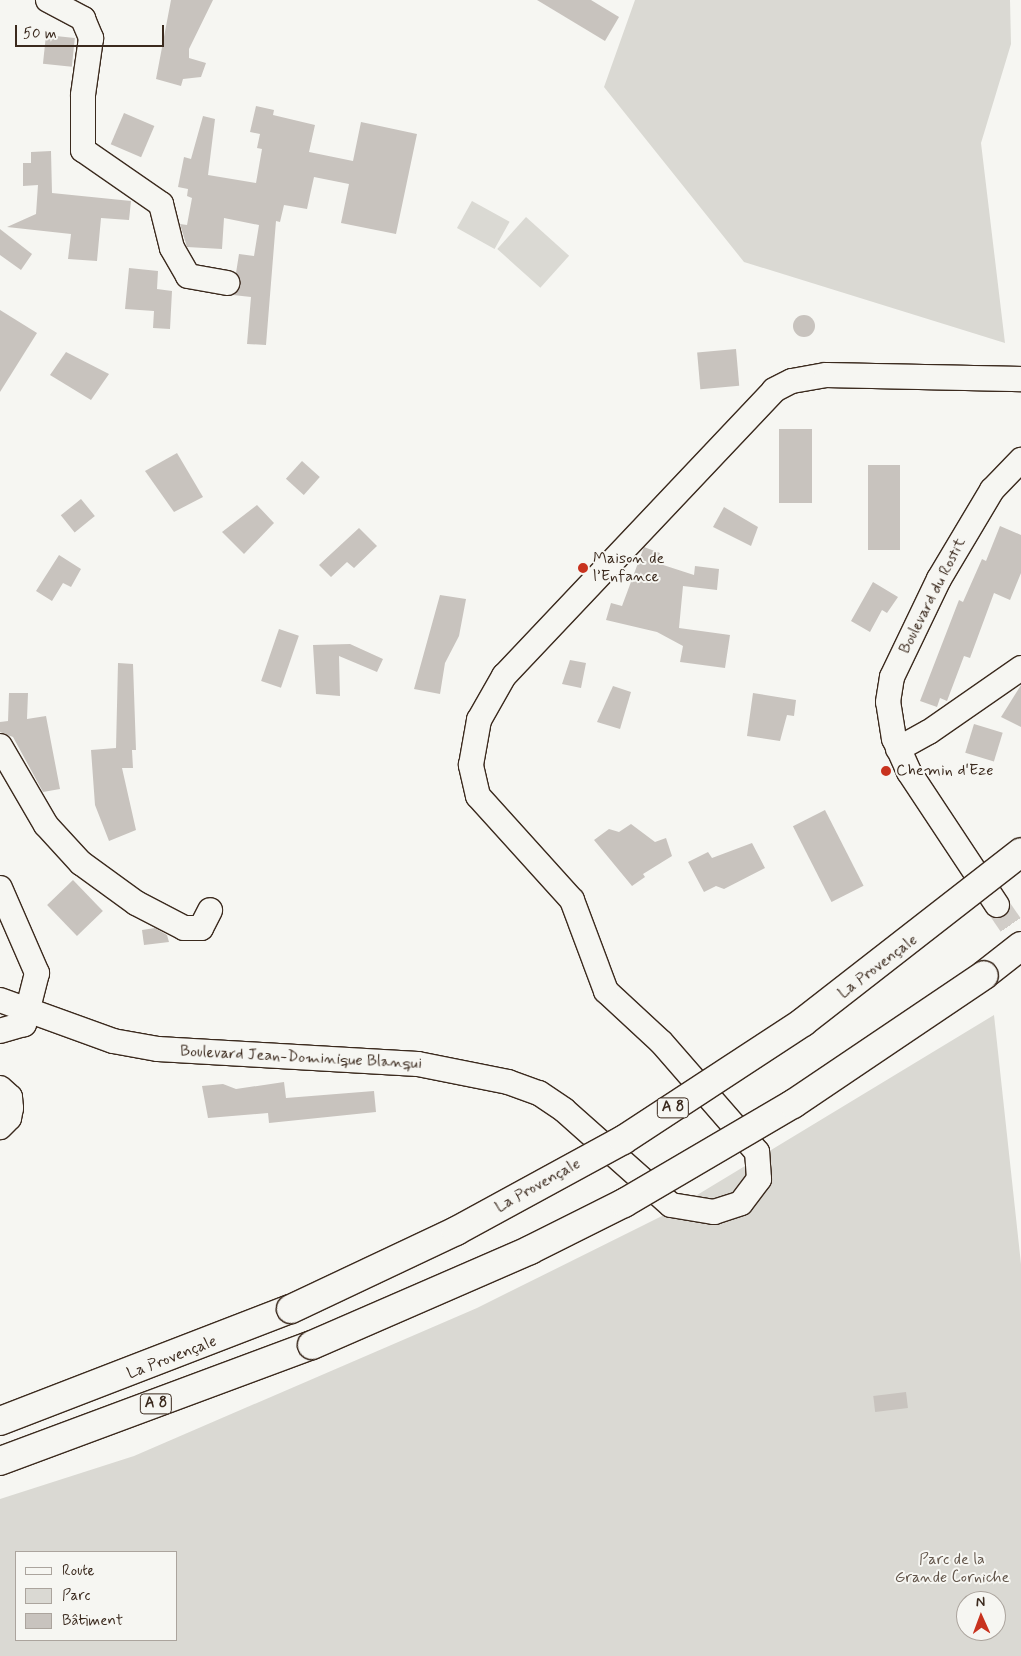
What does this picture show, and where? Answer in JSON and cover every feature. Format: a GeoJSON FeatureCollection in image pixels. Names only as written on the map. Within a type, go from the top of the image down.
{"type":"FeatureCollection","features":[{"type":"Feature","properties":{"kind":"highway","name":"La Provençale"},"geometry":{"type":"LineString","coordinates":[[0,1421],[291,1309],[456,1231],[623,1140],[811,1016],[1021,852]]}},
{"type":"Feature","properties":{"kind":"highway","name":"A 8"},"geometry":{"type":"LineString","coordinates":[[0,1460],[312,1345],[521,1254],[624,1202],[793,1104],[984,975],[1021,946]]}},
{"type":"Feature","properties":{"kind":"street"},"geometry":{"type":"LineString","coordinates":[[48,0],[83,19],[92,38],[82,104],[83,150],[161,204],[172,248],[188,276],[227,283]]}},
{"type":"Feature","properties":{"kind":"street","name":"Boulevard Jean-Dominique Blanqui"},"geometry":{"type":"LineString","coordinates":[[0,1000],[29,1013],[113,1042],[158,1050],[418,1064],[508,1082],[539,1093],[564,1110],[671,1206],[714,1212],[741,1203],[759,1179],[757,1152],[661,1042],[606,990],[572,900],[478,796],[472,765],[479,720],[504,676],[774,390],[792,381],[826,376],[1021,379]]}},
{"type":"Feature","properties":{"kind":"street","name":"Boulevard du Rostit"},"geometry":{"type":"LineString","coordinates":[[898,749],[888,702],[892,677],[969,527],[1002,477],[1021,460]]}},
{"type":"Feature","properties":{"kind":"street"},"geometry":{"type":"LineString","coordinates":[[998,905],[898,749],[1021,668]]}},
{"type":"Feature","properties":{"kind":"street"},"geometry":{"type":"LineString","coordinates":[[0,746],[46,825],[81,863],[136,904],[184,928],[201,928],[210,910]]}},
{"type":"Feature","properties":{"kind":"street"},"geometry":{"type":"LineString","coordinates":[[0,888],[37,973],[29,1013],[24,1024],[0,1031]]}},
{"type":"Feature","properties":{"kind":"street"},"geometry":{"type":"LineString","coordinates":[[0,1088],[10,1097],[11,1108],[9,1118],[0,1127]]}},
{"type":"Feature","properties":{"kind":"green space"},"geometry":{"type":"Polygon","coordinates":[[[635,0],[1010,0],[1011,44],[981,143],[1005,343],[744,262],[604,87],[635,0]]]}},
{"type":"Feature","properties":{"kind":"green space"},"geometry":{"type":"Polygon","coordinates":[[[472,201],[510,222],[495,249],[457,228],[472,201]]]}},
{"type":"Feature","properties":{"kind":"green space"},"geometry":{"type":"Polygon","coordinates":[[[526,217],[569,256],[540,288],[497,249],[526,217]]]}},
{"type":"Feature","properties":{"kind":"green space","name":"Parc de la Grande Corniche"},"geometry":{"type":"Polygon","coordinates":[[[994,1015],[1021,1264],[1021,1656],[0,1656],[0,1499],[134,1456],[477,1308],[664,1215],[994,1015]]]}},
{"type":"Feature","properties":{"kind":"building"},"geometry":{"type":"Polygon","coordinates":[[[171,0],[213,0],[189,49],[189,58],[206,63],[201,77],[183,79],[181,86],[156,79],[171,0]]]}},
{"type":"Feature","properties":{"kind":"building"},"geometry":{"type":"Polygon","coordinates":[[[537,0],[591,0],[619,17],[605,41],[537,0]]]}},
{"type":"Feature","properties":{"kind":"building"},"geometry":{"type":"Polygon","coordinates":[[[46,35],[75,38],[72,67],[43,64],[46,35]]]}},
{"type":"Feature","properties":{"kind":"building"},"geometry":{"type":"Polygon","coordinates":[[[256,106],[274,110],[273,115],[315,125],[309,152],[353,161],[361,122],[417,134],[396,234],[341,223],[349,184],[314,177],[307,209],[284,205],[280,222],[276,221],[266,345],[247,344],[251,297],[233,295],[241,285],[236,273],[239,254],[254,256],[259,225],[224,218],[222,249],[187,247],[180,224],[187,225],[192,198],[187,196],[188,189],[178,187],[184,157],[191,159],[203,116],[215,119],[208,175],[256,183],[262,149],[257,148],[260,134],[250,132],[256,106]]]}},
{"type":"Feature","properties":{"kind":"building"},"geometry":{"type":"Polygon","coordinates":[[[124,113],[154,126],[141,157],[111,144],[124,113]]]}},
{"type":"Feature","properties":{"kind":"building"},"geometry":{"type":"Polygon","coordinates":[[[51,151],[52,193],[131,201],[129,220],[101,218],[97,261],[68,259],[71,234],[7,227],[36,214],[38,185],[23,186],[23,163],[31,163],[31,152],[51,151]]]}},
{"type":"Feature","properties":{"kind":"building"},"geometry":{"type":"Polygon","coordinates":[[[0,229],[32,254],[21,270],[0,255],[0,229]]]}},
{"type":"Feature","properties":{"kind":"building"},"geometry":{"type":"Polygon","coordinates":[[[129,268],[158,271],[157,289],[172,291],[170,329],[153,328],[154,311],[125,309],[129,268]]]}},
{"type":"Feature","properties":{"kind":"building"},"geometry":{"type":"Polygon","coordinates":[[[0,310],[37,333],[0,392],[0,310]]]}},
{"type":"Feature","properties":{"kind":"building"},"geometry":{"type":"Polygon","coordinates":[[[804,315],[812,318],[815,326],[812,334],[804,337],[796,334],[793,326],[796,318],[804,315]]]}},
{"type":"Feature","properties":{"kind":"building"},"geometry":{"type":"Polygon","coordinates":[[[736,349],[739,386],[700,389],[697,352],[736,349]]]}},
{"type":"Feature","properties":{"kind":"building"},"geometry":{"type":"Polygon","coordinates":[[[66,352],[109,374],[91,400],[50,375],[66,352]]]}},
{"type":"Feature","properties":{"kind":"building"},"geometry":{"type":"Polygon","coordinates":[[[779,429],[812,429],[812,503],[779,503],[779,429]]]}},
{"type":"Feature","properties":{"kind":"building"},"geometry":{"type":"Polygon","coordinates":[[[177,453],[203,497],[174,512],[145,471],[177,453]]]}},
{"type":"Feature","properties":{"kind":"building"},"geometry":{"type":"Polygon","coordinates":[[[302,461],[320,477],[304,495],[286,479],[302,461]]]}},
{"type":"Feature","properties":{"kind":"building"},"geometry":{"type":"Polygon","coordinates":[[[868,465],[900,465],[900,550],[868,550],[868,465]]]}},
{"type":"Feature","properties":{"kind":"building"},"geometry":{"type":"Polygon","coordinates":[[[81,499],[95,516],[75,532],[61,515],[81,499]]]}},
{"type":"Feature","properties":{"kind":"building"},"geometry":{"type":"Polygon","coordinates":[[[257,505],[274,523],[244,554],[222,532],[257,505]]]}},
{"type":"Feature","properties":{"kind":"building"},"geometry":{"type":"Polygon","coordinates":[[[724,507],[758,527],[751,546],[713,527],[724,507]]]}},
{"type":"Feature","properties":{"kind":"building"},"geometry":{"type":"Polygon","coordinates":[[[1000,526],[1021,535],[1021,573],[1010,600],[994,593],[970,658],[964,656],[947,701],[940,698],[937,707],[920,701],[959,600],[963,602],[982,559],[986,561],[1000,526]]]}},
{"type":"Feature","properties":{"kind":"building"},"geometry":{"type":"Polygon","coordinates":[[[359,528],[377,546],[354,568],[347,562],[331,577],[319,565],[359,528]]]}},
{"type":"Feature","properties":{"kind":"building"},"geometry":{"type":"Polygon","coordinates":[[[644,547],[660,553],[657,563],[694,575],[695,566],[719,569],[717,590],[683,586],[679,628],[730,635],[725,668],[680,662],[683,646],[657,632],[606,620],[611,603],[622,606],[644,547]]]}},
{"type":"Feature","properties":{"kind":"building"},"geometry":{"type":"Polygon","coordinates":[[[59,555],[81,569],[71,587],[63,583],[52,601],[36,591],[59,555]]]}},
{"type":"Feature","properties":{"kind":"building"},"geometry":{"type":"Polygon","coordinates":[[[873,582],[898,597],[887,613],[882,610],[870,632],[851,621],[873,582]]]}},
{"type":"Feature","properties":{"kind":"building"},"geometry":{"type":"Polygon","coordinates":[[[440,595],[466,599],[459,636],[445,663],[440,694],[414,689],[440,595]]]}},
{"type":"Feature","properties":{"kind":"building"},"geometry":{"type":"Polygon","coordinates":[[[279,629],[299,636],[281,688],[261,681],[279,629]]]}},
{"type":"Feature","properties":{"kind":"building"},"geometry":{"type":"Polygon","coordinates":[[[350,644],[383,659],[377,672],[339,656],[340,696],[316,694],[313,645],[350,644]]]}},
{"type":"Feature","properties":{"kind":"building"},"geometry":{"type":"Polygon","coordinates":[[[570,660],[586,663],[581,688],[562,684],[570,660]]]}},
{"type":"Feature","properties":{"kind":"building"},"geometry":{"type":"Polygon","coordinates":[[[118,663],[133,664],[136,750],[132,750],[133,768],[122,768],[136,830],[109,841],[95,805],[91,750],[116,748],[118,663]]]}},
{"type":"Feature","properties":{"kind":"building"},"geometry":{"type":"Polygon","coordinates":[[[1021,685],[1021,727],[1001,717],[1021,685]]]}},
{"type":"Feature","properties":{"kind":"building"},"geometry":{"type":"Polygon","coordinates":[[[613,686],[631,692],[620,729],[597,722],[613,686]]]}},
{"type":"Feature","properties":{"kind":"building"},"geometry":{"type":"Polygon","coordinates":[[[9,693],[28,693],[27,719],[46,716],[60,789],[43,792],[13,737],[0,732],[0,722],[8,721],[9,693]]]}},
{"type":"Feature","properties":{"kind":"building"},"geometry":{"type":"Polygon","coordinates":[[[753,693],[796,700],[794,716],[787,715],[780,741],[747,736],[753,693]]]}},
{"type":"Feature","properties":{"kind":"building"},"geometry":{"type":"Polygon","coordinates":[[[974,724],[1003,733],[994,761],[965,753],[974,724]]]}},
{"type":"Feature","properties":{"kind":"building"},"geometry":{"type":"Polygon","coordinates":[[[825,810],[864,886],[832,902],[793,826],[825,810]]]}},
{"type":"Feature","properties":{"kind":"building"},"geometry":{"type":"Polygon","coordinates":[[[631,824],[655,842],[666,838],[672,856],[643,874],[645,877],[632,886],[594,840],[609,829],[619,832],[631,824]]]}},
{"type":"Feature","properties":{"kind":"building"},"geometry":{"type":"Polygon","coordinates":[[[752,843],[765,868],[724,889],[716,886],[704,892],[688,862],[708,852],[712,858],[752,843]]]}},
{"type":"Feature","properties":{"kind":"building"},"geometry":{"type":"Polygon","coordinates":[[[73,880],[103,911],[77,936],[47,905],[73,880]]]}},
{"type":"Feature","properties":{"kind":"building"},"geometry":{"type":"Polygon","coordinates":[[[155,928],[167,935],[169,942],[144,945],[142,930],[155,928]]]}},
{"type":"Feature","properties":{"kind":"building"},"geometry":{"type":"Polygon","coordinates":[[[284,1082],[286,1098],[374,1091],[376,1112],[269,1123],[268,1113],[208,1118],[202,1086],[223,1084],[236,1089],[284,1082]]]}},
{"type":"Feature","properties":{"kind":"building"},"geometry":{"type":"Polygon","coordinates":[[[906,1392],[908,1408],[875,1412],[873,1396],[906,1392]]]}},
{"type":"Feature","properties":{"kind":"tunnel"},"geometry":{"type":"LineString","coordinates":[[997,905],[1021,940]]}},
{"type":"Feature","properties":{"kind":"place","name":"Maison de l’Enfance"},"geometry":{"type":"Point","coordinates":[583,568]}},
{"type":"Feature","properties":{"kind":"place","name":"Chemin d'Eze"},"geometry":{"type":"Point","coordinates":[886,771]}}]}
